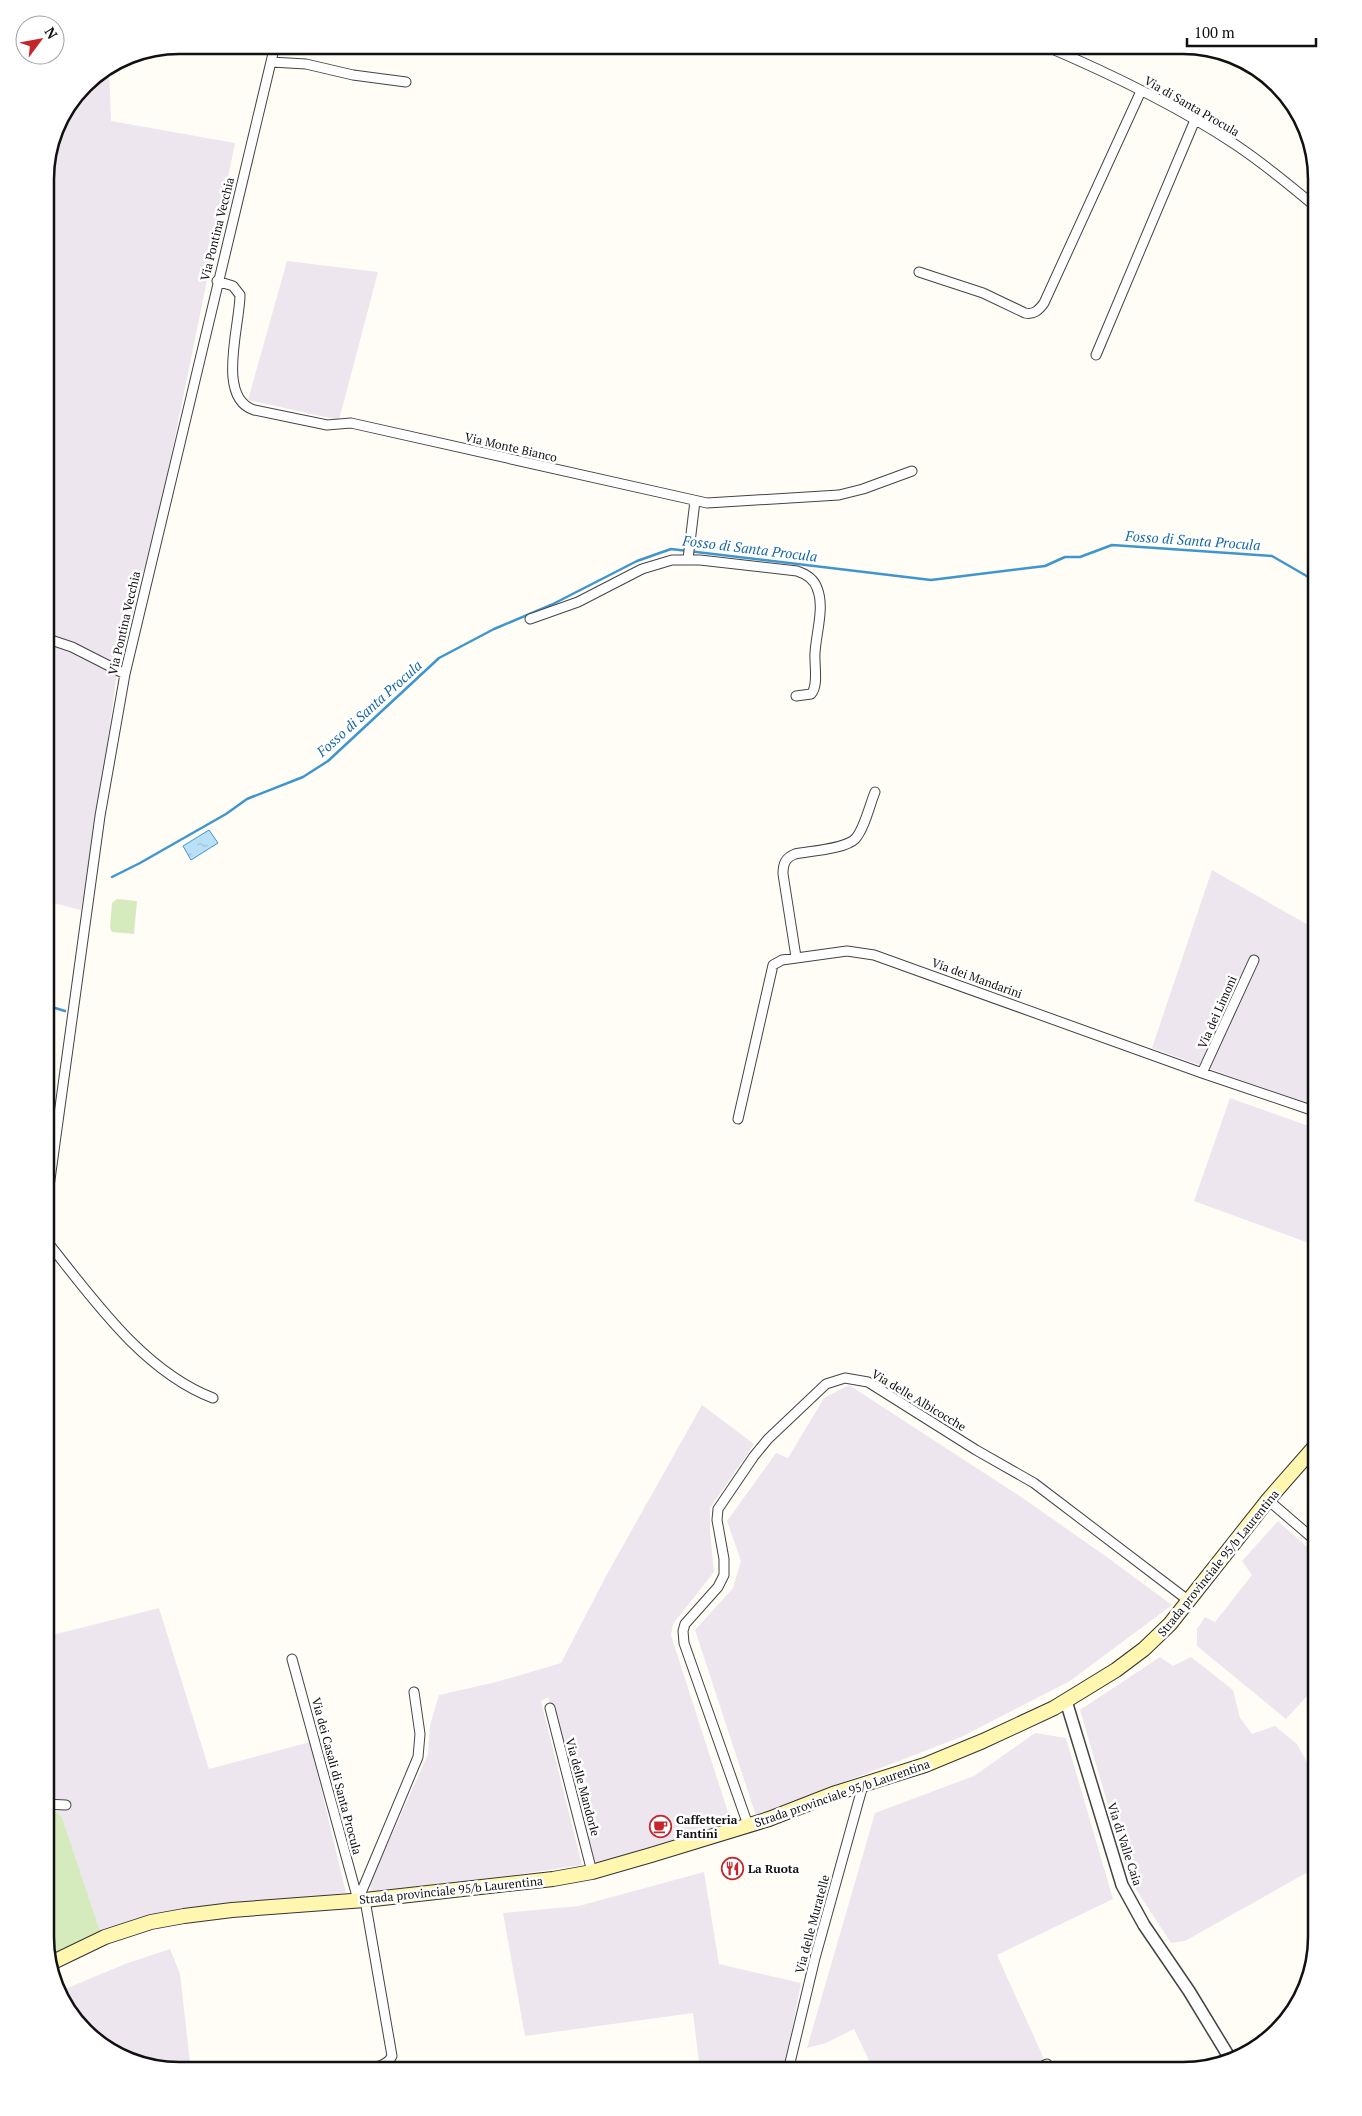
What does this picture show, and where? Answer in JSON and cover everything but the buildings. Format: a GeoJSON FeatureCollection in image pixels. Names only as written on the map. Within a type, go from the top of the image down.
{"type":"FeatureCollection","features":[{"type":"Feature","properties":{"kind":"main road","name":"Strada provinciale 95/b Laurentina"},"geometry":{"type":"LineString","coordinates":[[56,1961],[105,1937],[166,1919],[232,1910],[361,1900],[552,1879],[592,1872],[748,1825],[925,1765],[973,1745],[1066,1701],[1116,1670],[1139,1653],[1166,1628],[1268,1500],[1308,1454]]}},
{"type":"Feature","properties":{"kind":"street","name":"Via Pontina Vecchia"},"geometry":{"type":"LineString","coordinates":[[54,1146],[100,816],[125,674],[217,281],[273,54]]}},
{"type":"Feature","properties":{"kind":"street","name":"Via di Santa Procula"},"geometry":{"type":"LineString","coordinates":[[1062,54],[1141,91],[1195,120],[1246,152],[1308,201]]}},
{"type":"Feature","properties":{"kind":"street"},"geometry":{"type":"LineString","coordinates":[[271,62],[299,63],[353,75],[406,82]]}},
{"type":"Feature","properties":{"kind":"street"},"geometry":{"type":"LineString","coordinates":[[919,272],[983,293],[1025,313],[1032,313],[1038,310],[1044,303],[1141,91]]}},
{"type":"Feature","properties":{"kind":"street"},"geometry":{"type":"LineString","coordinates":[[1096,355],[1195,120]]}},
{"type":"Feature","properties":{"kind":"street","name":"Via Monte Bianco"},"geometry":{"type":"LineString","coordinates":[[217,281],[235,288],[240,295],[232,379],[239,400],[249,408],[323,424],[351,423],[715,504],[839,495],[863,489],[912,471]]}},
{"type":"Feature","properties":{"kind":"street"},"geometry":{"type":"LineString","coordinates":[[688,559],[695,501]]}},
{"type":"Feature","properties":{"kind":"street"},"geometry":{"type":"LineString","coordinates":[[530,619],[578,602],[642,569],[666,561],[688,559],[794,570],[806,574],[815,582],[820,600],[814,689],[811,694],[796,696]]}},
{"type":"Feature","properties":{"kind":"street"},"geometry":{"type":"LineString","coordinates":[[54,641],[72,647],[125,674]]}},
{"type":"Feature","properties":{"kind":"street"},"geometry":{"type":"LineString","coordinates":[[796,957],[783,874],[784,863],[788,857],[795,854],[852,842],[859,834],[875,792]]}},
{"type":"Feature","properties":{"kind":"street","name":"Via dei Mandarini"},"geometry":{"type":"LineString","coordinates":[[738,1118],[772,968],[780,960],[847,951],[874,954],[1202,1074],[1308,1109]]}},
{"type":"Feature","properties":{"kind":"street","name":"Via dei Limoni"},"geometry":{"type":"LineString","coordinates":[[1202,1074],[1254,960]]}},
{"type":"Feature","properties":{"kind":"street"},"geometry":{"type":"LineString","coordinates":[[54,1250],[96,1304],[136,1345],[177,1380],[213,1398]]}},
{"type":"Feature","properties":{"kind":"street","name":"Via delle Albicocche"},"geometry":{"type":"LineString","coordinates":[[748,1825],[684,1643],[683,1629],[691,1616],[718,1587],[723,1578],[725,1564],[716,1516],[720,1506],[761,1447],[816,1393],[830,1382],[849,1378],[868,1382],[976,1450],[1025,1478],[1189,1600]]}},
{"type":"Feature","properties":{"kind":"street"},"geometry":{"type":"LineString","coordinates":[[1268,1500],[1308,1534]]}},
{"type":"Feature","properties":{"kind":"street","name":"Via dei Casali di Santa Procula"},"geometry":{"type":"LineString","coordinates":[[292,1659],[361,1900],[392,2054],[387,2062]]}},
{"type":"Feature","properties":{"kind":"street"},"geometry":{"type":"LineString","coordinates":[[361,1900],[418,1757],[420,1734],[414,1692]]}},
{"type":"Feature","properties":{"kind":"street","name":"Via di Valle Caia"},"geometry":{"type":"LineString","coordinates":[[1066,1701],[1122,1885],[1144,1925],[1189,1991],[1227,2054]]}},
{"type":"Feature","properties":{"kind":"street","name":"Via delle Mandorle"},"geometry":{"type":"LineString","coordinates":[[550,1708],[592,1872]]}},
{"type":"Feature","properties":{"kind":"street","name":"Via delle Muratelle"},"geometry":{"type":"LineString","coordinates":[[790,2062],[815,1958],[863,1785]]}},
{"type":"Feature","properties":{"kind":"street"},"geometry":{"type":"LineString","coordinates":[[54,1804],[66,1805]]}},
{"type":"Feature","properties":{"kind":"shaded area"},"geometry":{"type":"Polygon","coordinates":[[[109,76],[111,121],[235,143],[164,491],[116,679],[102,785],[81,910],[54,903],[54,171],[63,131],[75,110],[90,90],[109,76]]]}},
{"type":"Feature","properties":{"kind":"shaded area"},"geometry":{"type":"Polygon","coordinates":[[[287,261],[378,272],[339,420],[248,400],[287,261]]]}},
{"type":"Feature","properties":{"kind":"shaded area"},"geometry":{"type":"Polygon","coordinates":[[[1212,870],[1308,925],[1308,1104],[1152,1048],[1212,870]]]}},
{"type":"Feature","properties":{"kind":"shaded area"},"geometry":{"type":"Polygon","coordinates":[[[1230,1098],[1308,1126],[1308,1243],[1194,1201],[1230,1098]]]}},
{"type":"Feature","properties":{"kind":"shaded area"},"geometry":{"type":"Polygon","coordinates":[[[849,1385],[1024,1499],[1172,1605],[1070,1681],[961,1737],[756,1816],[695,1630],[733,1588],[741,1561],[727,1521],[776,1453],[788,1458],[824,1398],[849,1385]]]}},
{"type":"Feature","properties":{"kind":"shaded area"},"geometry":{"type":"Polygon","coordinates":[[[702,1405],[754,1444],[710,1508],[714,1572],[673,1624],[671,1635],[734,1831],[599,1875],[548,1697],[541,1701],[582,1865],[371,1892],[370,1884],[428,1754],[430,1725],[439,1695],[500,1681],[561,1663],[606,1576],[702,1405]]]}},
{"type":"Feature","properties":{"kind":"shaded area"},"geometry":{"type":"Polygon","coordinates":[[[1278,1521],[1308,1548],[1308,1695],[1286,1719],[1197,1646],[1197,1629],[1205,1617],[1215,1622],[1252,1575],[1242,1561],[1278,1521]]]}},
{"type":"Feature","properties":{"kind":"shaded area"},"geometry":{"type":"Polygon","coordinates":[[[159,1608],[209,1769],[310,1742],[346,1893],[165,1912],[100,1931],[62,1817],[55,1811],[54,1807],[54,1635],[159,1608]]]}},
{"type":"Feature","properties":{"kind":"shaded area"},"geometry":{"type":"Polygon","coordinates":[[[1160,1657],[1173,1666],[1191,1657],[1233,1690],[1240,1718],[1252,1734],[1275,1726],[1297,1744],[1308,1764],[1308,1872],[1185,1941],[1171,1943],[1130,1880],[1080,1710],[1160,1657]]]}},
{"type":"Feature","properties":{"kind":"shaded area"},"geometry":{"type":"Polygon","coordinates":[[[1035,1733],[1066,1738],[1113,1899],[997,1955],[1045,2062],[870,2062],[854,2029],[826,2043],[807,2048],[875,1813],[974,1776],[1035,1733]]]}},
{"type":"Feature","properties":{"kind":"shaded area"},"geometry":{"type":"Polygon","coordinates":[[[704,1872],[719,1964],[801,1983],[786,2062],[699,2062],[693,2013],[525,2036],[503,1913],[579,1906],[704,1872]]]}},
{"type":"Feature","properties":{"kind":"shaded area"},"geometry":{"type":"Polygon","coordinates":[[[170,1949],[180,1974],[190,2062],[155,2060],[139,2056],[124,2049],[96,2031],[75,2006],[66,1989],[125,1964],[170,1949]]]}},
{"type":"Feature","properties":{"kind":"green space"},"geometry":{"type":"Polygon","coordinates":[[[117,899],[137,901],[134,934],[112,932],[110,928],[112,903],[117,899]]]}},
{"type":"Feature","properties":{"kind":"green space"},"geometry":{"type":"Polygon","coordinates":[[[54,1811],[62,1817],[100,1931],[55,1953],[54,1811]]]}},
{"type":"Feature","properties":{"kind":"water"},"geometry":{"type":"Polygon","coordinates":[[[209,830],[218,843],[191,860],[183,846],[209,830]]]}},
{"type":"Feature","properties":{"kind":"waterway","name":"Fosso di Santa Procula"},"geometry":{"type":"LineString","coordinates":[[112,877],[226,814],[247,799],[303,777],[328,761],[439,658],[494,629],[551,605],[637,561],[671,549],[931,580],[1045,566],[1065,557],[1080,557],[1112,545],[1272,556],[1308,577]]}},
{"type":"Feature","properties":{"kind":"waterway","name":"Fosso di Santa Procula"},"geometry":{"type":"LineString","coordinates":[[54,1008],[65,1011]]}},
{"type":"Feature","properties":{"kind":"place","name":"Caffetteria Fantini"},"geometry":{"type":"Point","coordinates":[660,1826]}},
{"type":"Feature","properties":{"kind":"place","name":"La Ruota"},"geometry":{"type":"Point","coordinates":[732,1868]}}]}
